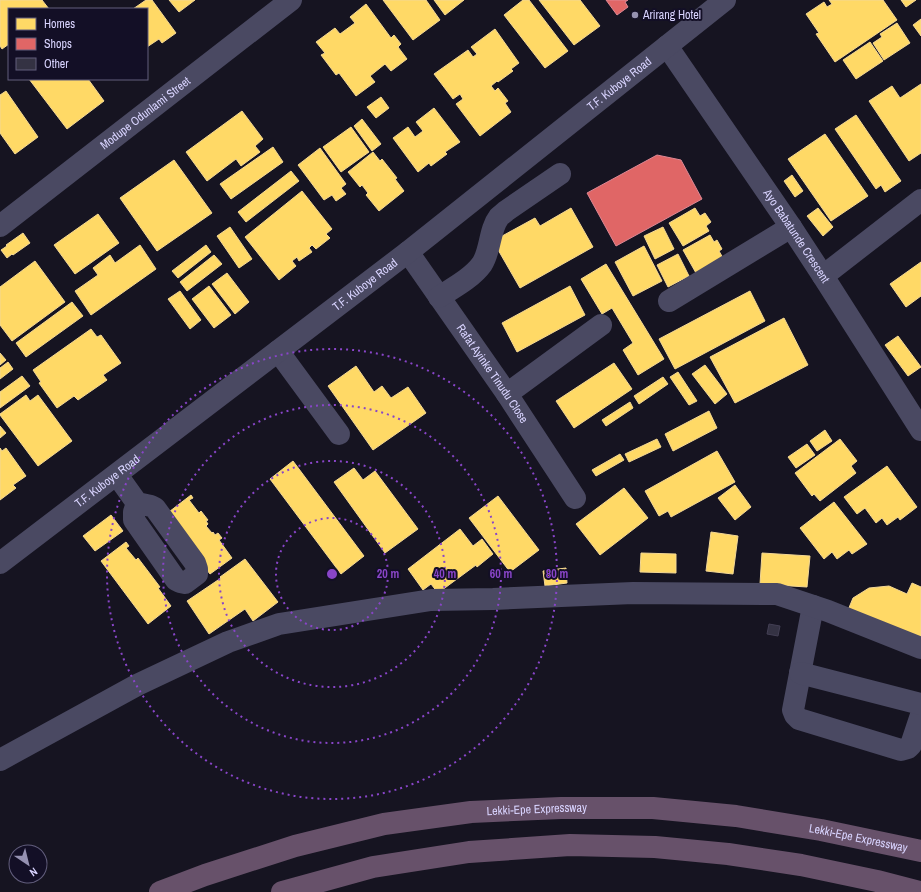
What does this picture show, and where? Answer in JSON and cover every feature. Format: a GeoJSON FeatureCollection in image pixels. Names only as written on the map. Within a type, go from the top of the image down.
{"type":"FeatureCollection","features":[{"type":"Feature","properties":{"kind":"highway","name":"Lekki-Epe Expressway"},"geometry":{"type":"LineString","coordinates":[[160,892],[205,874],[295,846],[384,824],[471,812],[561,808],[653,808],[736,816],[821,830],[921,851]]}},
{"type":"Feature","properties":{"kind":"highway"},"geometry":{"type":"LineString","coordinates":[[282,892],[373,867],[469,852],[570,845],[655,847],[728,854],[801,865],[877,881],[920,892]]}},
{"type":"Feature","properties":{"kind":"street","name":"Modupe Odunlami Street"},"geometry":{"type":"LineString","coordinates":[[0,226],[291,0]]}},
{"type":"Feature","properties":{"kind":"street","name":"T.F. Kuboye Road"},"geometry":{"type":"LineString","coordinates":[[0,564],[408,252],[725,0]]}},
{"type":"Feature","properties":{"kind":"street","name":"Ayo Babatunde Crescent"},"geometry":{"type":"LineString","coordinates":[[667,46],[791,227],[921,430]]}},
{"type":"Feature","properties":{"kind":"street"},"geometry":{"type":"LineString","coordinates":[[439,297],[469,277],[482,264],[493,229],[499,218],[506,211],[560,174]]}},
{"type":"Feature","properties":{"kind":"street"},"geometry":{"type":"LineString","coordinates":[[823,276],[921,200]]}},
{"type":"Feature","properties":{"kind":"street"},"geometry":{"type":"LineString","coordinates":[[669,301],[791,227]]}},
{"type":"Feature","properties":{"kind":"street","name":"Rafat Ayinke Tinudu Close"},"geometry":{"type":"LineString","coordinates":[[408,252],[507,394],[575,498]]}},
{"type":"Feature","properties":{"kind":"street"},"geometry":{"type":"LineString","coordinates":[[507,394],[601,325]]}},
{"type":"Feature","properties":{"kind":"street"},"geometry":{"type":"LineString","coordinates":[[278,351],[340,434]]}},
{"type":"Feature","properties":{"kind":"street"},"geometry":{"type":"LineString","coordinates":[[117,475],[137,503]]}},
{"type":"Feature","properties":{"kind":"street"},"geometry":{"type":"LineString","coordinates":[[0,760],[137,685],[228,642],[279,624],[431,600],[633,594],[777,594],[828,611],[921,648]]}},
{"type":"Feature","properties":{"kind":"street"},"geometry":{"type":"LineString","coordinates":[[812,606],[793,710],[795,715],[799,719],[901,750],[908,748],[911,745],[921,715]]}},
{"type":"Feature","properties":{"kind":"street"},"geometry":{"type":"LineString","coordinates":[[800,673],[921,704]]}},
{"type":"Feature","properties":{"kind":"building: Homes"},"geometry":{"type":"Polygon","coordinates":[[[0,0],[42,0],[48,8],[8,8],[8,45],[2,49],[0,46],[0,0]]]}},
{"type":"Feature","properties":{"kind":"building: Homes"},"geometry":{"type":"Polygon","coordinates":[[[146,0],[152,0],[176,33],[162,43],[159,39],[148,46],[148,8],[134,8],[146,0]]]}},
{"type":"Feature","properties":{"kind":"building: Homes"},"geometry":{"type":"Polygon","coordinates":[[[169,0],[195,0],[179,12],[169,0]]]}},
{"type":"Feature","properties":{"kind":"building: Homes"},"geometry":{"type":"Polygon","coordinates":[[[383,0],[426,0],[440,20],[413,40],[383,0]]]}},
{"type":"Feature","properties":{"kind":"building: Homes"},"geometry":{"type":"Polygon","coordinates":[[[434,0],[464,0],[445,15],[434,0]]]}},
{"type":"Feature","properties":{"kind":"building: Homes"},"geometry":{"type":"Polygon","coordinates":[[[523,0],[529,0],[568,51],[545,68],[504,15],[523,0]]]}},
{"type":"Feature","properties":{"kind":"building: Homes"},"geometry":{"type":"Polygon","coordinates":[[[539,0],[580,0],[600,26],[574,45],[539,0]]]}},
{"type":"Feature","properties":{"kind":"building: Homes"},"geometry":{"type":"Polygon","coordinates":[[[829,0],[883,0],[897,20],[835,62],[816,34],[819,33],[806,14],[824,2],[827,7],[832,4],[829,0]]]}},
{"type":"Feature","properties":{"kind":"building: Homes"},"geometry":{"type":"Polygon","coordinates":[[[901,0],[916,0],[906,7],[901,0]]]}},
{"type":"Feature","properties":{"kind":"building: Homes"},"geometry":{"type":"Polygon","coordinates":[[[366,4],[391,38],[394,35],[401,44],[398,47],[407,59],[391,71],[385,64],[370,76],[375,82],[356,96],[339,73],[336,75],[321,55],[325,53],[316,42],[335,28],[340,34],[355,23],[350,17],[366,4]]]}},
{"type":"Feature","properties":{"kind":"building: Homes"},"geometry":{"type":"Polygon","coordinates":[[[921,19],[921,36],[913,25],[921,19]]]}},
{"type":"Feature","properties":{"kind":"building: Homes"},"geometry":{"type":"Polygon","coordinates":[[[897,23],[910,43],[884,60],[873,43],[882,37],[880,34],[897,23]]]}},
{"type":"Feature","properties":{"kind":"building: Homes"},"geometry":{"type":"Polygon","coordinates":[[[495,29],[519,63],[511,69],[513,71],[491,86],[495,91],[498,88],[508,101],[505,103],[511,112],[480,136],[456,104],[463,99],[460,94],[453,99],[434,74],[468,50],[473,57],[477,54],[471,47],[495,29]]]}},
{"type":"Feature","properties":{"kind":"building: Homes"},"geometry":{"type":"Polygon","coordinates":[[[870,42],[883,61],[856,79],[843,60],[870,42]]]}},
{"type":"Feature","properties":{"kind":"building: Homes"},"geometry":{"type":"Polygon","coordinates":[[[30,80],[89,80],[104,101],[67,129],[30,80]]]}},
{"type":"Feature","properties":{"kind":"building: Homes"},"geometry":{"type":"Polygon","coordinates":[[[921,84],[921,153],[909,161],[869,101],[892,86],[900,98],[921,84]]]}},
{"type":"Feature","properties":{"kind":"building: Homes"},"geometry":{"type":"Polygon","coordinates":[[[6,91],[38,137],[15,154],[0,133],[0,95],[6,91]]]}},
{"type":"Feature","properties":{"kind":"building: Homes"},"geometry":{"type":"Polygon","coordinates":[[[381,97],[389,108],[376,118],[367,107],[381,97]]]}},
{"type":"Feature","properties":{"kind":"building: Homes"},"geometry":{"type":"Polygon","coordinates":[[[434,108],[460,142],[445,152],[447,154],[431,166],[429,163],[418,172],[393,138],[408,127],[415,137],[423,131],[416,122],[434,108]]]}},
{"type":"Feature","properties":{"kind":"building: Homes"},"geometry":{"type":"Polygon","coordinates":[[[242,111],[263,139],[255,146],[260,152],[241,166],[236,159],[207,181],[186,152],[242,111]]]}},
{"type":"Feature","properties":{"kind":"building: Homes"},"geometry":{"type":"Polygon","coordinates":[[[856,115],[901,181],[885,192],[881,185],[876,189],[835,129],[856,115]]]}},
{"type":"Feature","properties":{"kind":"building: Homes"},"geometry":{"type":"Polygon","coordinates":[[[362,119],[381,144],[372,151],[354,126],[362,119]]]}},
{"type":"Feature","properties":{"kind":"building: Homes"},"geometry":{"type":"Polygon","coordinates":[[[351,127],[369,152],[341,172],[323,147],[351,127]]]}},
{"type":"Feature","properties":{"kind":"building: Homes"},"geometry":{"type":"Polygon","coordinates":[[[825,134],[868,196],[831,221],[788,159],[825,134]]]}},
{"type":"Feature","properties":{"kind":"building: Homes"},"geometry":{"type":"Polygon","coordinates":[[[273,147],[283,162],[231,199],[220,184],[273,147]]]}},
{"type":"Feature","properties":{"kind":"building: Homes"},"geometry":{"type":"Polygon","coordinates":[[[320,148],[346,184],[341,188],[346,194],[336,201],[332,195],[324,200],[298,165],[320,148]]]}},
{"type":"Feature","properties":{"kind":"building: Homes"},"geometry":{"type":"Polygon","coordinates":[[[373,152],[380,161],[382,159],[397,178],[395,179],[404,191],[379,211],[366,195],[368,193],[362,185],[360,187],[348,172],[373,152]]]}},
{"type":"Feature","properties":{"kind":"building: Homes"},"geometry":{"type":"Polygon","coordinates":[[[174,160],[212,213],[157,251],[120,198],[174,160]]]}},
{"type":"Feature","properties":{"kind":"building: Homes"},"geometry":{"type":"Polygon","coordinates":[[[291,171],[299,181],[246,222],[238,212],[291,171]]]}},
{"type":"Feature","properties":{"kind":"building: Homes"},"geometry":{"type":"Polygon","coordinates":[[[792,175],[803,191],[795,197],[784,181],[792,175]]]}},
{"type":"Feature","properties":{"kind":"building: Homes"},"geometry":{"type":"Polygon","coordinates":[[[302,191],[332,229],[326,234],[330,238],[316,249],[312,245],[309,248],[312,252],[299,261],[297,257],[292,261],[296,266],[279,280],[245,237],[302,191]]]}},
{"type":"Feature","properties":{"kind":"building: Homes"},"geometry":{"type":"Polygon","coordinates":[[[571,208],[593,247],[520,288],[493,241],[535,218],[540,226],[571,208]]]}},
{"type":"Feature","properties":{"kind":"building: Homes"},"geometry":{"type":"Polygon","coordinates":[[[695,208],[700,216],[705,213],[711,222],[706,226],[709,231],[683,246],[669,223],[695,208]]]}},
{"type":"Feature","properties":{"kind":"building: Homes"},"geometry":{"type":"Polygon","coordinates":[[[818,208],[833,227],[823,236],[807,216],[818,208]]]}},
{"type":"Feature","properties":{"kind":"building: Homes"},"geometry":{"type":"Polygon","coordinates":[[[98,214],[119,243],[75,274],[54,245],[98,214]]]}},
{"type":"Feature","properties":{"kind":"building: Homes"},"geometry":{"type":"Polygon","coordinates":[[[230,227],[252,259],[239,268],[217,236],[230,227]]]}},
{"type":"Feature","properties":{"kind":"building: Homes"},"geometry":{"type":"Polygon","coordinates":[[[663,227],[674,249],[655,259],[644,236],[663,227]]]}},
{"type":"Feature","properties":{"kind":"building: Homes"},"geometry":{"type":"Polygon","coordinates":[[[23,233],[30,243],[7,258],[1,250],[23,233]]]}},
{"type":"Feature","properties":{"kind":"building: Homes"},"geometry":{"type":"Polygon","coordinates":[[[710,235],[714,242],[717,240],[722,249],[719,251],[723,258],[696,273],[683,250],[710,235]]]}},
{"type":"Feature","properties":{"kind":"building: Homes"},"geometry":{"type":"Polygon","coordinates":[[[140,245],[156,269],[91,315],[75,291],[98,275],[93,268],[110,255],[115,263],[140,245]]]}},
{"type":"Feature","properties":{"kind":"building: Homes"},"geometry":{"type":"Polygon","coordinates":[[[206,245],[211,252],[178,278],[172,271],[206,245]]]}},
{"type":"Feature","properties":{"kind":"building: Homes"},"geometry":{"type":"Polygon","coordinates":[[[644,246],[662,281],[633,296],[615,262],[644,246]]]}},
{"type":"Feature","properties":{"kind":"building: Homes"},"geometry":{"type":"Polygon","coordinates":[[[678,254],[689,276],[668,287],[657,265],[678,254]]]}},
{"type":"Feature","properties":{"kind":"building: Homes"},"geometry":{"type":"Polygon","coordinates":[[[214,255],[222,264],[187,291],[180,282],[214,255]]]}},
{"type":"Feature","properties":{"kind":"building: Homes"},"geometry":{"type":"Polygon","coordinates":[[[35,261],[65,302],[12,341],[0,325],[0,287],[35,261]]]}},
{"type":"Feature","properties":{"kind":"building: Homes"},"geometry":{"type":"Polygon","coordinates":[[[921,262],[921,296],[906,307],[890,284],[921,262]]]}},
{"type":"Feature","properties":{"kind":"building: Homes"},"geometry":{"type":"Polygon","coordinates":[[[606,264],[664,359],[638,375],[623,350],[633,343],[612,308],[602,314],[581,279],[606,264]]]}},
{"type":"Feature","properties":{"kind":"building: Homes"},"geometry":{"type":"Polygon","coordinates":[[[227,273],[249,302],[235,314],[212,284],[227,273]]]}},
{"type":"Feature","properties":{"kind":"building: Homes"},"geometry":{"type":"Polygon","coordinates":[[[209,286],[231,315],[214,328],[192,299],[209,286]]]}},
{"type":"Feature","properties":{"kind":"building: Homes"},"geometry":{"type":"Polygon","coordinates":[[[570,286],[585,315],[517,352],[502,323],[570,286]]]}},
{"type":"Feature","properties":{"kind":"building: Homes"},"geometry":{"type":"Polygon","coordinates":[[[180,291],[201,320],[190,329],[168,299],[180,291]]]}},
{"type":"Feature","properties":{"kind":"building: Homes"},"geometry":{"type":"Polygon","coordinates":[[[750,291],[765,321],[675,369],[659,339],[750,291]]]}},
{"type":"Feature","properties":{"kind":"building: Homes"},"geometry":{"type":"Polygon","coordinates":[[[72,302],[83,316],[26,357],[16,343],[72,302]]]}},
{"type":"Feature","properties":{"kind":"building: Homes"},"geometry":{"type":"Polygon","coordinates":[[[784,318],[808,365],[735,403],[710,357],[784,318]]]}},
{"type":"Feature","properties":{"kind":"building: Homes"},"geometry":{"type":"Polygon","coordinates":[[[91,329],[97,337],[101,335],[121,363],[103,375],[107,380],[78,400],[74,396],[57,408],[39,383],[41,382],[33,370],[91,329]]]}},
{"type":"Feature","properties":{"kind":"building: Homes"},"geometry":{"type":"Polygon","coordinates":[[[898,336],[921,367],[908,376],[885,345],[898,336]]]}},
{"type":"Feature","properties":{"kind":"building: Homes"},"geometry":{"type":"Polygon","coordinates":[[[0,353],[6,360],[0,365],[0,353]]]}},
{"type":"Feature","properties":{"kind":"building: Homes"},"geometry":{"type":"Polygon","coordinates":[[[8,362],[13,369],[0,379],[0,368],[8,362]]]}},
{"type":"Feature","properties":{"kind":"building: Homes"},"geometry":{"type":"Polygon","coordinates":[[[614,363],[632,389],[574,428],[556,401],[614,363]]]}},
{"type":"Feature","properties":{"kind":"building: Homes"},"geometry":{"type":"Polygon","coordinates":[[[705,365],[727,394],[715,404],[692,374],[705,365]]]}},
{"type":"Feature","properties":{"kind":"building: Homes"},"geometry":{"type":"Polygon","coordinates":[[[356,366],[374,392],[382,386],[391,398],[408,387],[426,413],[373,450],[328,386],[356,366]]]}},
{"type":"Feature","properties":{"kind":"building: Homes"},"geometry":{"type":"Polygon","coordinates":[[[678,372],[697,401],[689,405],[670,377],[678,372]]]}},
{"type":"Feature","properties":{"kind":"building: Homes"},"geometry":{"type":"Polygon","coordinates":[[[22,376],[30,386],[0,408],[0,392],[22,376]]]}},
{"type":"Feature","properties":{"kind":"building: Homes"},"geometry":{"type":"Polygon","coordinates":[[[663,377],[668,384],[639,404],[634,396],[663,377]]]}},
{"type":"Feature","properties":{"kind":"building: Homes"},"geometry":{"type":"Polygon","coordinates":[[[26,395],[30,401],[38,395],[72,441],[38,466],[0,415],[26,395]]]}},
{"type":"Feature","properties":{"kind":"building: Homes"},"geometry":{"type":"Polygon","coordinates":[[[630,402],[633,408],[606,426],[602,420],[630,402]]]}},
{"type":"Feature","properties":{"kind":"building: Homes"},"geometry":{"type":"Polygon","coordinates":[[[709,411],[717,428],[673,451],[665,434],[709,411]]]}},
{"type":"Feature","properties":{"kind":"building: Homes"},"geometry":{"type":"Polygon","coordinates":[[[0,426],[6,433],[0,438],[0,426]]]}},
{"type":"Feature","properties":{"kind":"building: Homes"},"geometry":{"type":"Polygon","coordinates":[[[825,430],[832,441],[817,451],[810,441],[825,430]]]}},
{"type":"Feature","properties":{"kind":"building: Homes"},"geometry":{"type":"Polygon","coordinates":[[[657,439],[661,447],[629,462],[625,454],[657,439]]]}},
{"type":"Feature","properties":{"kind":"building: Homes"},"geometry":{"type":"Polygon","coordinates":[[[840,439],[857,461],[851,466],[856,473],[820,501],[814,494],[812,496],[795,473],[840,439]]]}},
{"type":"Feature","properties":{"kind":"building: Homes"},"geometry":{"type":"Polygon","coordinates":[[[807,444],[815,455],[796,468],[788,457],[807,444]]]}},
{"type":"Feature","properties":{"kind":"building: Homes"},"geometry":{"type":"Polygon","coordinates":[[[0,448],[2,451],[6,448],[26,476],[13,485],[16,488],[0,500],[0,448]]]}},
{"type":"Feature","properties":{"kind":"building: Homes"},"geometry":{"type":"Polygon","coordinates":[[[717,451],[735,482],[671,517],[668,511],[659,516],[645,491],[717,451]]]}},
{"type":"Feature","properties":{"kind":"building: Homes"},"geometry":{"type":"Polygon","coordinates":[[[620,454],[624,460],[596,476],[592,470],[620,454]]]}},
{"type":"Feature","properties":{"kind":"building: Homes"},"geometry":{"type":"Polygon","coordinates":[[[293,461],[364,556],[341,574],[270,479],[293,461]]]}},
{"type":"Feature","properties":{"kind":"building: Homes"},"geometry":{"type":"Polygon","coordinates":[[[887,466],[917,507],[900,520],[898,517],[887,525],[882,518],[876,523],[865,508],[857,514],[844,497],[887,466]]]}},
{"type":"Feature","properties":{"kind":"building: Homes"},"geometry":{"type":"Polygon","coordinates":[[[354,468],[363,480],[375,471],[418,529],[385,553],[334,482],[354,468]]]}},
{"type":"Feature","properties":{"kind":"building: Homes"},"geometry":{"type":"Polygon","coordinates":[[[735,485],[751,507],[735,520],[718,498],[735,485]]]}},
{"type":"Feature","properties":{"kind":"building: Homes"},"geometry":{"type":"Polygon","coordinates":[[[624,488],[648,518],[600,555],[576,524],[624,488]]]}},
{"type":"Feature","properties":{"kind":"building: Homes"},"geometry":{"type":"Polygon","coordinates":[[[191,495],[193,498],[189,500],[199,513],[201,511],[208,520],[206,521],[208,524],[206,526],[212,533],[213,532],[215,535],[218,533],[222,538],[219,540],[232,558],[210,574],[165,515],[191,495]]]}},
{"type":"Feature","properties":{"kind":"building: Homes"},"geometry":{"type":"Polygon","coordinates":[[[498,496],[539,550],[510,572],[469,518],[498,496]]]}},
{"type":"Feature","properties":{"kind":"building: Homes"},"geometry":{"type":"Polygon","coordinates":[[[834,502],[867,544],[852,554],[849,550],[837,559],[832,552],[824,559],[800,528],[834,502]]]}},
{"type":"Feature","properties":{"kind":"building: Homes"},"geometry":{"type":"Polygon","coordinates":[[[111,515],[123,531],[95,551],[83,536],[111,515]]]}},
{"type":"Feature","properties":{"kind":"building: Homes"},"geometry":{"type":"Polygon","coordinates":[[[460,529],[473,546],[482,539],[493,554],[477,567],[476,565],[438,593],[431,584],[423,590],[408,569],[460,529]]]}},
{"type":"Feature","properties":{"kind":"building: Homes"},"geometry":{"type":"Polygon","coordinates":[[[711,532],[738,536],[733,574],[706,571],[711,532]]]}},
{"type":"Feature","properties":{"kind":"building: Homes"},"geometry":{"type":"Polygon","coordinates":[[[126,542],[129,546],[126,548],[136,560],[138,558],[160,587],[158,588],[171,606],[148,624],[101,561],[126,542]]]}},
{"type":"Feature","properties":{"kind":"building: Homes"},"geometry":{"type":"Polygon","coordinates":[[[641,553],[676,554],[676,573],[640,572],[641,553]]]}},
{"type":"Feature","properties":{"kind":"building: Homes"},"geometry":{"type":"Polygon","coordinates":[[[762,553],[810,556],[807,587],[760,584],[762,553]]]}},
{"type":"Feature","properties":{"kind":"building: Homes"},"geometry":{"type":"Polygon","coordinates":[[[245,559],[278,602],[253,621],[245,609],[209,634],[187,601],[221,578],[220,577],[245,559]]]}},
{"type":"Feature","properties":{"kind":"building: Homes"},"geometry":{"type":"Polygon","coordinates":[[[566,568],[567,583],[545,586],[543,571],[566,568]]]}},
{"type":"Feature","properties":{"kind":"building: Homes"},"geometry":{"type":"Polygon","coordinates":[[[912,583],[921,587],[921,644],[846,615],[853,598],[869,588],[889,586],[907,594],[912,583]]]}},
{"type":"Feature","properties":{"kind":"building: Shops"},"geometry":{"type":"Polygon","coordinates":[[[606,0],[628,0],[625,2],[628,7],[617,15],[606,0]]]}},
{"type":"Feature","properties":{"kind":"building: Shops"},"geometry":{"type":"Polygon","coordinates":[[[657,155],[681,160],[702,199],[616,246],[587,193],[657,155]]]}},
{"type":"Feature","properties":{"kind":"building: Other"},"geometry":{"type":"Polygon","coordinates":[[[769,624],[780,626],[778,636],[767,634],[769,624]]]}},
{"type":"Feature","properties":{"kind":"place","name":"Arirang Hotel"},"geometry":{"type":"Point","coordinates":[635,15]}}]}
